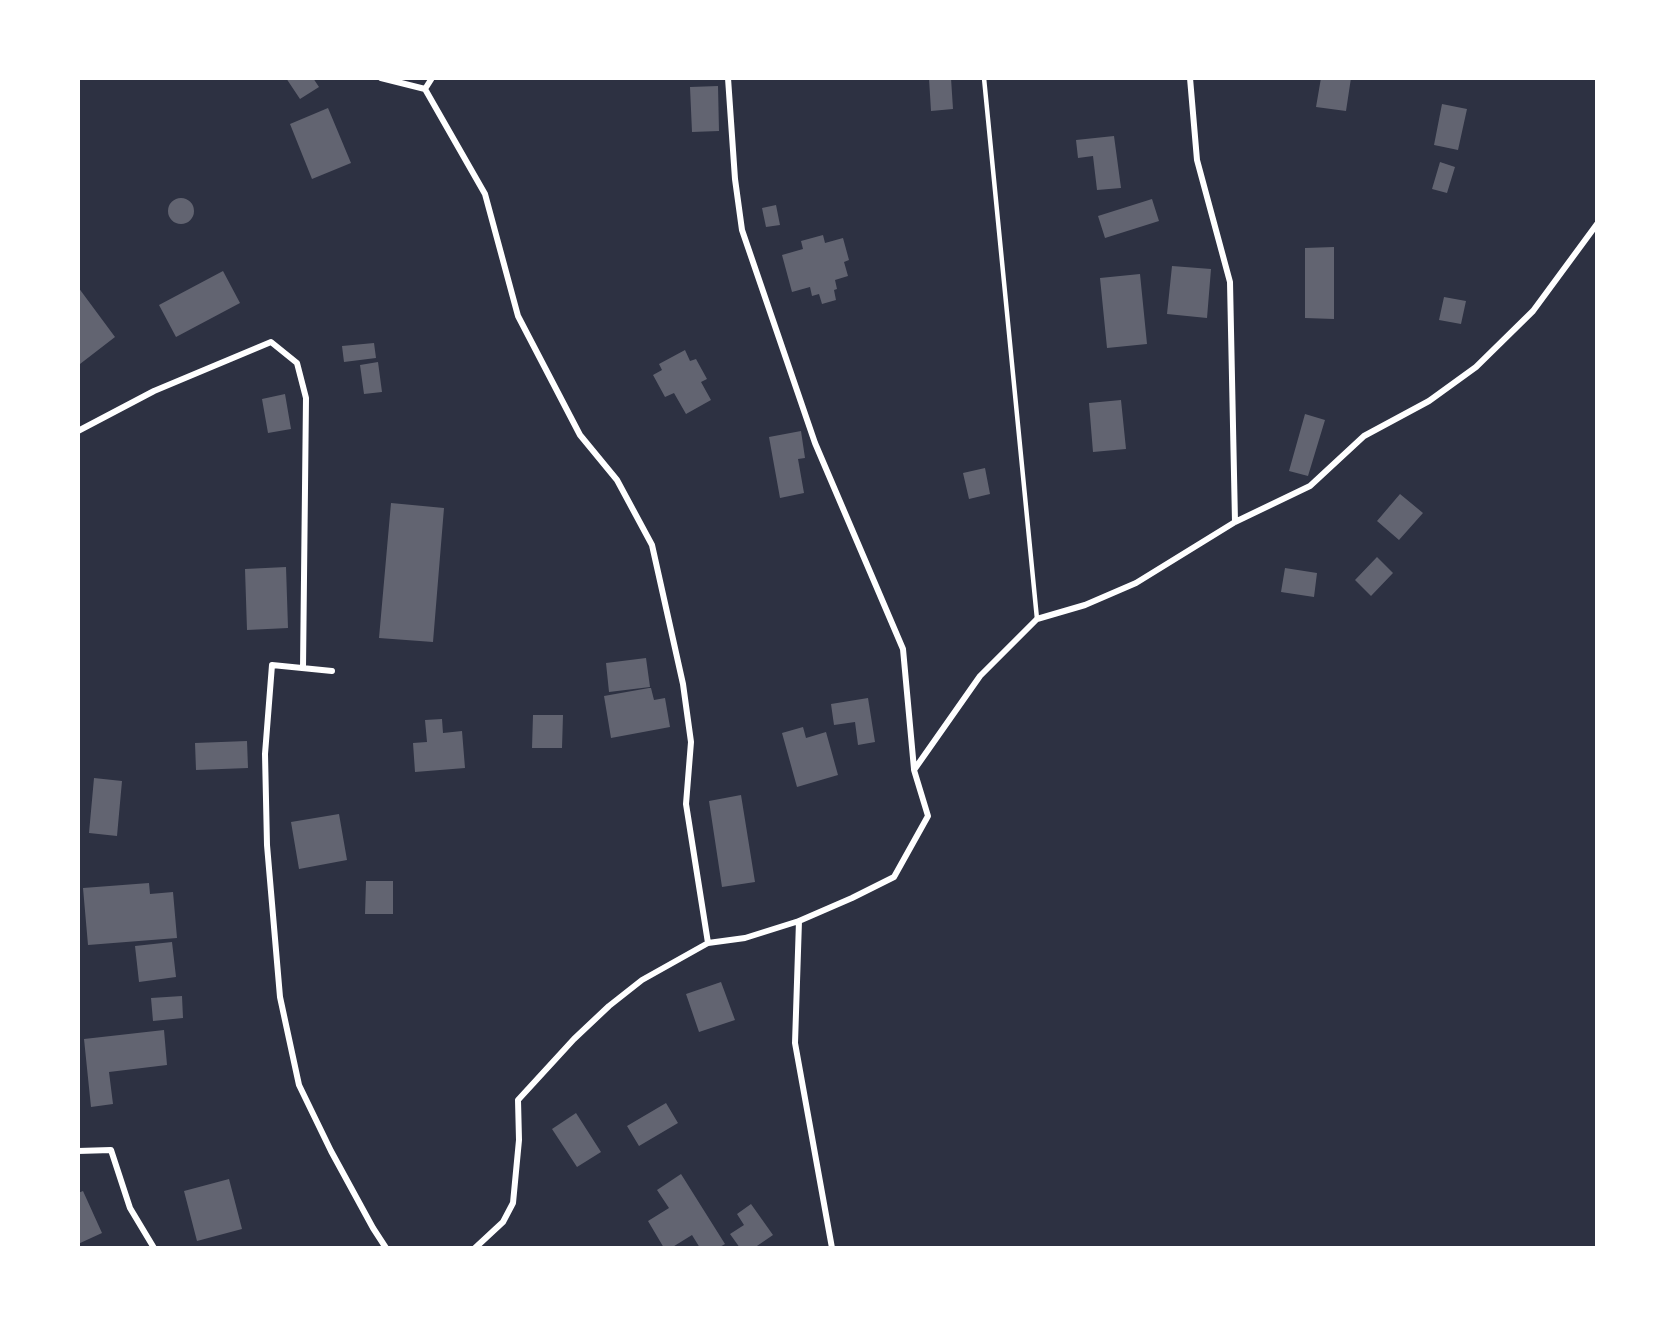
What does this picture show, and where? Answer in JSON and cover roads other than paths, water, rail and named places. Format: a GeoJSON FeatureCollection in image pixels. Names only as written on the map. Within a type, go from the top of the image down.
{"type":"FeatureCollection","features":[{"type":"Feature","properties":{"kind":"street"},"geometry":{"type":"LineString","coordinates":[[381,78],[425,89],[485,194],[518,316],[580,435],[617,480],[652,545],[683,684],[691,742],[686,804],[708,943]]}},
{"type":"Feature","properties":{"kind":"street"},"geometry":{"type":"LineString","coordinates":[[425,89],[432,78]]}},
{"type":"Feature","properties":{"kind":"street"},"geometry":{"type":"LineString","coordinates":[[476,1248],[503,1222],[513,1203],[519,1140],[518,1100],[574,1039],[609,1006],[642,980],[708,943],[745,939],[799,921],[894,877],[928,816],[914,770],[903,649],[815,443],[742,230],[735,179],[728,78]]}},
{"type":"Feature","properties":{"kind":"street"},"geometry":{"type":"LineString","coordinates":[[1190,78],[1197,160],[1230,282],[1235,522]]}},
{"type":"Feature","properties":{"kind":"street"},"geometry":{"type":"LineString","coordinates":[[914,770],[980,676],[1037,619],[1084,605],[1136,583],[1235,522],[1310,486],[1364,436],[1429,401],[1476,367],[1533,311],[1597,224]]}},
{"type":"Feature","properties":{"kind":"street"},"geometry":{"type":"LineString","coordinates":[[78,431],[154,391],[271,342],[297,363],[306,398],[303,668]]}},
{"type":"Feature","properties":{"kind":"street"},"geometry":{"type":"LineString","coordinates":[[332,671],[272,665],[265,754],[267,845],[280,997],[299,1085],[336,1160],[386,1248]]}},
{"type":"Feature","properties":{"kind":"street"},"geometry":{"type":"LineString","coordinates":[[799,921],[795,1043],[831,1248]]}},
{"type":"Feature","properties":{"kind":"street"},"geometry":{"type":"LineString","coordinates":[[78,1151],[111,1150],[130,1208],[154,1248]]}},
{"type":"Feature","properties":{"kind":"lane"},"geometry":{"type":"LineString","coordinates":[[984,78],[1037,619]]}}]}
